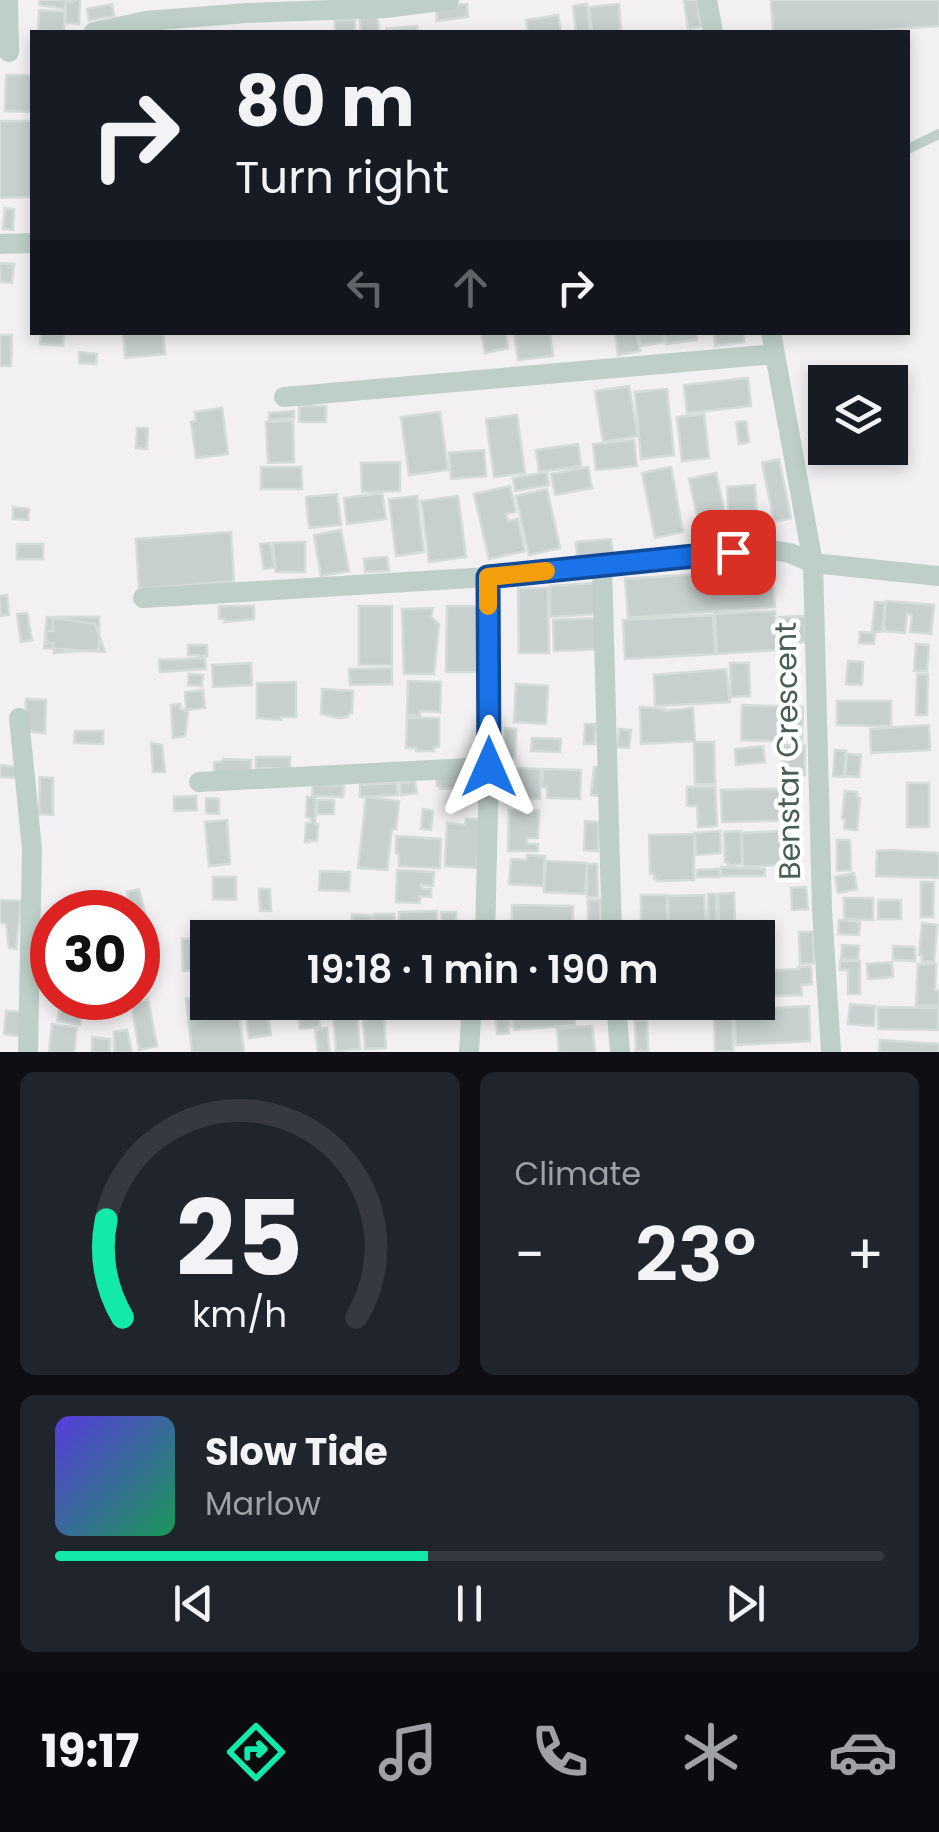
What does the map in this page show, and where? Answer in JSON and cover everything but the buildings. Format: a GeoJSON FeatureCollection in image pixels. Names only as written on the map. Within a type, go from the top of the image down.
{"type":"FeatureCollection","features":[{"type":"Feature","properties":{"kind":"street"},"geometry":{"type":"LineString","coordinates":[[8,0],[4,52],[30,46]]}},
{"type":"Feature","properties":{"kind":"street"},"geometry":{"type":"LineString","coordinates":[[103,30],[146,21],[385,8],[449,0]]}},
{"type":"Feature","properties":{"kind":"street"},"geometry":{"type":"LineString","coordinates":[[707,0],[713,30]]}},
{"type":"Feature","properties":{"kind":"street"},"geometry":{"type":"LineString","coordinates":[[0,244],[30,243]]}},
{"type":"Feature","properties":{"kind":"street"},"geometry":{"type":"LineString","coordinates":[[284,397],[773,343]]}},
{"type":"Feature","properties":{"kind":"street","name":"Benstar Crescent"},"geometry":{"type":"LineString","coordinates":[[773,343],[813,563],[822,910],[832,1052]]}},
{"type":"Feature","properties":{"kind":"street"},"geometry":{"type":"LineString","coordinates":[[143,598],[488,577],[766,549],[790,552],[813,563],[939,576]]}},
{"type":"Feature","properties":{"kind":"street"},"geometry":{"type":"LineString","coordinates":[[602,564],[612,920]]}},
{"type":"Feature","properties":{"kind":"street"},"geometry":{"type":"LineString","coordinates":[[486,920],[488,577]]}},
{"type":"Feature","properties":{"kind":"street"},"geometry":{"type":"LineString","coordinates":[[19,718],[32,849],[28,1052]]}},
{"type":"Feature","properties":{"kind":"street"},"geometry":{"type":"LineString","coordinates":[[199,782],[489,767]]}},
{"type":"Feature","properties":{"kind":"street"},"geometry":{"type":"LineString","coordinates":[[469,1052],[471,1020]]}},
{"type":"Feature","properties":{"kind":"street"},"geometry":{"type":"LineString","coordinates":[[617,1020],[620,1052]]}},
{"type":"Feature","properties":{"kind":"lane"},"geometry":{"type":"LineString","coordinates":[[910,149],[939,134]]}},
{"type":"Feature","properties":{"kind":"slow traffic"},"geometry":{"type":"LineString","coordinates":[[488,606],[488,577],[546,571]]}},
{"type":"Feature","properties":{"kind":"route"},"geometry":{"type":"LineString","coordinates":[[489,767],[488,577],[733,552]]}}]}
